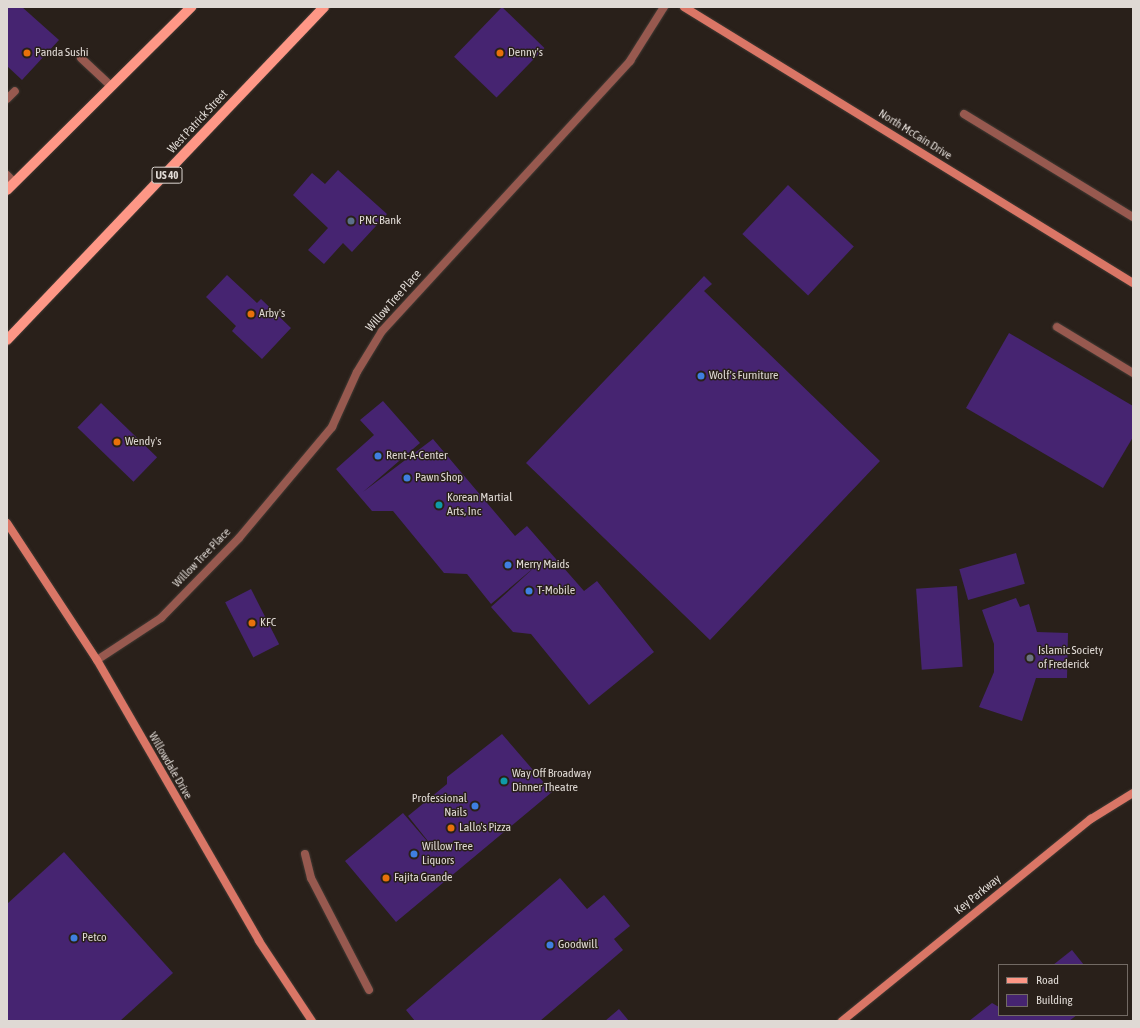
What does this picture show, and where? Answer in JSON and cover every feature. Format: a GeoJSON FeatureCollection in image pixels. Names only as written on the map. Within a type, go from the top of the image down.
{"type":"FeatureCollection","features":[{"type":"Feature","properties":{"kind":"main road"},"geometry":{"type":"LineString","coordinates":[[7,190],[191,7]]}},
{"type":"Feature","properties":{"kind":"main road","name":"West Patrick Street"},"geometry":{"type":"LineString","coordinates":[[7,340],[324,7]]}},
{"type":"Feature","properties":{"kind":"street","name":"Willow Tree Place"},"geometry":{"type":"LineString","coordinates":[[97,660],[161,618],[239,538],[332,427],[357,372],[382,331],[630,61],[664,7]]}},
{"type":"Feature","properties":{"kind":"street","name":"North McCain Drive"},"geometry":{"type":"LineString","coordinates":[[684,7],[1133,283]]}},
{"type":"Feature","properties":{"kind":"street"},"geometry":{"type":"LineString","coordinates":[[81,58],[111,86]]}},
{"type":"Feature","properties":{"kind":"street"},"geometry":{"type":"LineString","coordinates":[[7,99],[15,92]]}},
{"type":"Feature","properties":{"kind":"street"},"geometry":{"type":"LineString","coordinates":[[964,114],[1133,217]]}},
{"type":"Feature","properties":{"kind":"street"},"geometry":{"type":"LineString","coordinates":[[7,175],[15,183]]}},
{"type":"Feature","properties":{"kind":"street"},"geometry":{"type":"LineString","coordinates":[[1057,327],[1133,373]]}},
{"type":"Feature","properties":{"kind":"street","name":"Willowdale Drive"},"geometry":{"type":"LineString","coordinates":[[7,523],[97,660],[259,941],[312,1021]]}},
{"type":"Feature","properties":{"kind":"street","name":"Key Parkway"},"geometry":{"type":"LineString","coordinates":[[842,1021],[1091,819],[1133,793]]}},
{"type":"Feature","properties":{"kind":"street"},"geometry":{"type":"LineString","coordinates":[[305,854],[311,878],[369,990]]}},
{"type":"Feature","properties":{"kind":"building","name":"Panda Sushi"},"geometry":{"type":"Polygon","coordinates":[[[7,7],[22,7],[59,40],[22,80],[7,66],[7,7]]]}},
{"type":"Feature","properties":{"kind":"building","name":"Denny's"},"geometry":{"type":"Polygon","coordinates":[[[502,7],[544,48],[497,98],[454,57],[502,7]]]}},
{"type":"Feature","properties":{"kind":"building","name":"PNC Bank"},"geometry":{"type":"Polygon","coordinates":[[[338,170],[387,214],[352,252],[343,243],[324,264],[308,250],[328,228],[293,195],[312,173],[325,184],[338,170]]]}},
{"type":"Feature","properties":{"kind":"building"},"geometry":{"type":"Polygon","coordinates":[[[788,185],[854,246],[808,295],[742,234],[788,185]]]}},
{"type":"Feature","properties":{"kind":"building","name":"Arby's"},"geometry":{"type":"Polygon","coordinates":[[[227,275],[257,303],[261,299],[291,328],[262,359],[232,331],[236,326],[206,297],[227,275]]]}},
{"type":"Feature","properties":{"kind":"building","name":"Wolf's Furniture"},"geometry":{"type":"Polygon","coordinates":[[[704,276],[712,284],[704,291],[880,461],[710,640],[526,463],[704,276]]]}},
{"type":"Feature","properties":{"kind":"building"},"geometry":{"type":"Polygon","coordinates":[[[1009,333],[1133,406],[1133,437],[1103,488],[966,408],[1009,333]]]}},
{"type":"Feature","properties":{"kind":"building"},"geometry":{"type":"Polygon","coordinates":[[[383,401],[420,443],[363,492],[433,439],[515,536],[527,526],[584,591],[597,581],[654,652],[589,705],[531,634],[513,632],[491,607],[537,565],[491,604],[467,574],[444,573],[393,511],[372,511],[336,469],[374,435],[360,420],[383,401]]]}},
{"type":"Feature","properties":{"kind":"building","name":"Wendy's"},"geometry":{"type":"Polygon","coordinates":[[[101,403],[157,457],[133,482],[77,427],[101,403]]]}},
{"type":"Feature","properties":{"kind":"building"},"geometry":{"type":"Polygon","coordinates":[[[1016,553],[1025,584],[968,600],[959,569],[1016,553]]]}},
{"type":"Feature","properties":{"kind":"building"},"geometry":{"type":"Polygon","coordinates":[[[957,586],[963,667],[922,670],[916,589],[957,586]]]}},
{"type":"Feature","properties":{"kind":"building","name":"KFC"},"geometry":{"type":"Polygon","coordinates":[[[251,589],[279,644],[253,657],[225,602],[251,589]]]}},
{"type":"Feature","properties":{"kind":"building","name":"Islamic Society of Frederick"},"geometry":{"type":"Polygon","coordinates":[[[1016,598],[1020,607],[1029,604],[1037,632],[1068,633],[1067,678],[1036,678],[1022,721],[979,707],[994,672],[994,644],[982,610],[1016,598]]]}},
{"type":"Feature","properties":{"kind":"building"},"geometry":{"type":"Polygon","coordinates":[[[502,734],[552,792],[396,922],[345,861],[403,813],[439,855],[408,816],[447,784],[447,777],[502,734]]]}},
{"type":"Feature","properties":{"kind":"building","name":"Petco"},"geometry":{"type":"Polygon","coordinates":[[[64,852],[173,973],[120,1021],[7,1021],[7,904],[64,852]]]}},
{"type":"Feature","properties":{"kind":"building","name":"Goodwill"},"geometry":{"type":"Polygon","coordinates":[[[560,878],[587,909],[604,895],[630,926],[614,939],[623,950],[540,1021],[415,1021],[406,1010],[560,878]]]}},
{"type":"Feature","properties":{"kind":"building"},"geometry":{"type":"Polygon","coordinates":[[[1072,950],[1083,964],[1054,964],[1072,950]]]}},
{"type":"Feature","properties":{"kind":"building"},"geometry":{"type":"Polygon","coordinates":[[[992,1003],[998,1006],[998,1016],[1076,1016],[1069,1021],[969,1021],[992,1003]]]}},
{"type":"Feature","properties":{"kind":"building"},"geometry":{"type":"Polygon","coordinates":[[[619,1009],[629,1021],[605,1021],[619,1009]]]}},
{"type":"Feature","properties":{"kind":"place","name":"Panda Sushi"},"geometry":{"type":"Point","coordinates":[27,53]}},
{"type":"Feature","properties":{"kind":"place","name":"Denny's"},"geometry":{"type":"Point","coordinates":[500,53]}},
{"type":"Feature","properties":{"kind":"place","name":"PNC Bank"},"geometry":{"type":"Point","coordinates":[351,221]}},
{"type":"Feature","properties":{"kind":"place","name":"Arby's"},"geometry":{"type":"Point","coordinates":[251,314]}},
{"type":"Feature","properties":{"kind":"place","name":"Wolf's Furniture"},"geometry":{"type":"Point","coordinates":[701,376]}},
{"type":"Feature","properties":{"kind":"place","name":"Wendy's"},"geometry":{"type":"Point","coordinates":[117,442]}},
{"type":"Feature","properties":{"kind":"place","name":"Rent-A-Center"},"geometry":{"type":"Point","coordinates":[378,456]}},
{"type":"Feature","properties":{"kind":"place","name":"Pawn Shop"},"geometry":{"type":"Point","coordinates":[407,478]}},
{"type":"Feature","properties":{"kind":"place","name":"Korean Martial Arts, Inc"},"geometry":{"type":"Point","coordinates":[439,505]}},
{"type":"Feature","properties":{"kind":"place","name":"Merry Maids"},"geometry":{"type":"Point","coordinates":[508,565]}},
{"type":"Feature","properties":{"kind":"place","name":"T-Mobile"},"geometry":{"type":"Point","coordinates":[529,591]}},
{"type":"Feature","properties":{"kind":"place","name":"KFC"},"geometry":{"type":"Point","coordinates":[252,623]}},
{"type":"Feature","properties":{"kind":"place","name":"Islamic Society of Frederick"},"geometry":{"type":"Point","coordinates":[1030,658]}},
{"type":"Feature","properties":{"kind":"place","name":"Way Off Broadway Dinner Theatre"},"geometry":{"type":"Point","coordinates":[504,781]}},
{"type":"Feature","properties":{"kind":"place","name":"Professional Nails"},"geometry":{"type":"Point","coordinates":[475,806]}},
{"type":"Feature","properties":{"kind":"place","name":"Lallo's Pizza"},"geometry":{"type":"Point","coordinates":[451,828]}},
{"type":"Feature","properties":{"kind":"place","name":"Willow Tree Liquors"},"geometry":{"type":"Point","coordinates":[414,854]}},
{"type":"Feature","properties":{"kind":"place","name":"Fajita Grande"},"geometry":{"type":"Point","coordinates":[386,878]}},
{"type":"Feature","properties":{"kind":"place","name":"Petco"},"geometry":{"type":"Point","coordinates":[74,938]}},
{"type":"Feature","properties":{"kind":"place","name":"Goodwill"},"geometry":{"type":"Point","coordinates":[550,945]}}]}
